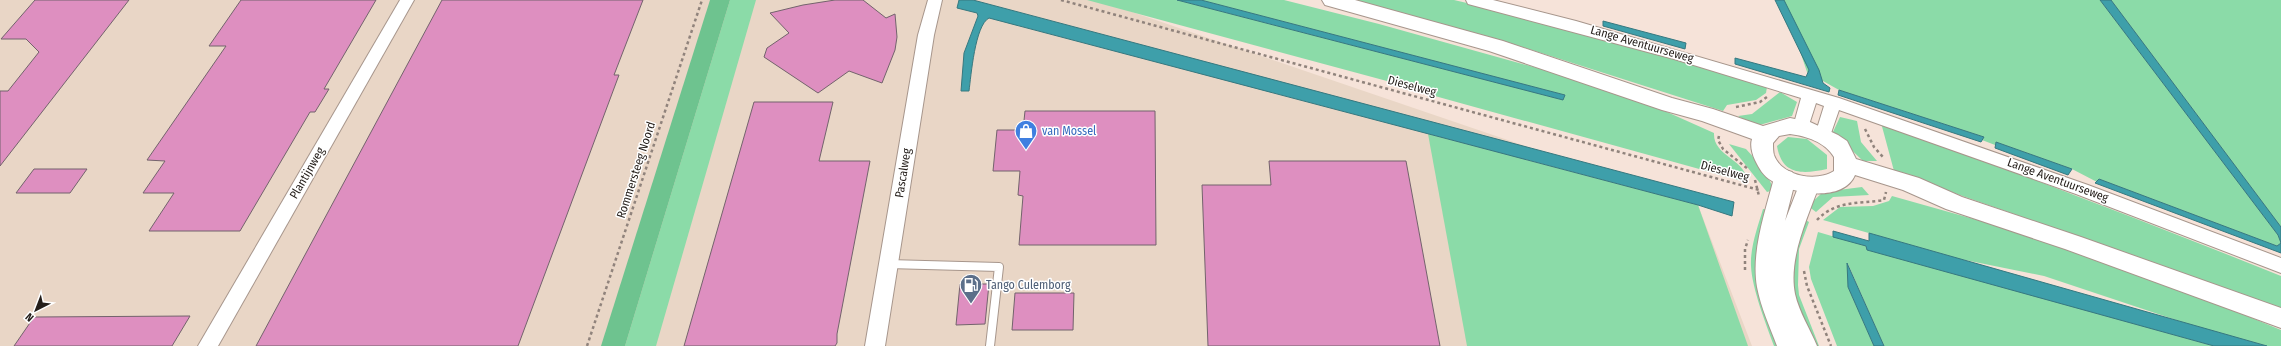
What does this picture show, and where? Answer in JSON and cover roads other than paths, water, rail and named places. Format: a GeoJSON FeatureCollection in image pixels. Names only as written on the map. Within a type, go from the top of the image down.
{"type":"FeatureCollection","features":[{"type":"Feature","properties":{"kind":"main road"},"geometry":{"type":"LineString","coordinates":[[1332,0],[1496,46],[1669,105],[1703,124],[1763,141]]}},
{"type":"Feature","properties":{"kind":"main road"},"geometry":{"type":"LineString","coordinates":[[1763,141],[1780,127],[1801,127],[1823,135],[1840,148],[1846,170]]}},
{"type":"Feature","properties":{"kind":"main road"},"geometry":{"type":"LineString","coordinates":[[1763,141],[1768,164],[1785,178],[1808,186],[1830,185],[1846,170]]}},
{"type":"Feature","properties":{"kind":"main road"},"geometry":{"type":"LineString","coordinates":[[1846,170],[1888,183],[1908,196],[1954,203],[2095,250],[2281,318]]}},
{"type":"Feature","properties":{"kind":"street","name":"Plantijnweg"},"geometry":{"type":"LineString","coordinates":[[208,346],[406,0]]}},
{"type":"Feature","properties":{"kind":"street","name":"Pascalweg"},"geometry":{"type":"LineString","coordinates":[[875,346],[926,35],[935,0]]}},
{"type":"Feature","properties":{"kind":"street","name":"Lange Aventuurseweg"},"geometry":{"type":"LineString","coordinates":[[1473,0],[1638,42],[1869,113],[2138,209],[2281,266]]}},
{"type":"Feature","properties":{"kind":"street"},"geometry":{"type":"LineString","coordinates":[[1801,127],[1810,95]]}},
{"type":"Feature","properties":{"kind":"street"},"geometry":{"type":"LineString","coordinates":[[1823,135],[1833,102]]}},
{"type":"Feature","properties":{"kind":"street"},"geometry":{"type":"LineString","coordinates":[[1785,178],[1769,251],[1767,270],[1772,299],[1789,346]]}},
{"type":"Feature","properties":{"kind":"street"},"geometry":{"type":"LineString","coordinates":[[1805,346],[1784,294],[1783,281],[1787,253],[1808,186]]}},
{"type":"Feature","properties":{"kind":"lane"},"geometry":{"type":"LineString","coordinates":[[888,264],[999,267],[990,346]]}},
{"type":"Feature","properties":{"kind":"water"},"geometry":{"type":"Polygon","coordinates":[[[959,0],[973,0],[1734,202],[1732,216],[1698,205],[989,18],[980,30],[977,40],[969,91],[961,91],[964,53],[978,16],[977,13],[957,8],[959,0]]]}},
{"type":"Feature","properties":{"kind":"water"},"geometry":{"type":"Polygon","coordinates":[[[1177,0],[1201,0],[1565,95],[1563,100],[1177,0]]]}},
{"type":"Feature","properties":{"kind":"water"},"geometry":{"type":"Polygon","coordinates":[[[1775,0],[1784,0],[1819,70],[1823,83],[1830,88],[1829,92],[1735,64],[1735,58],[1806,77],[1809,70],[1775,0]]]}},
{"type":"Feature","properties":{"kind":"water"},"geometry":{"type":"Polygon","coordinates":[[[2100,0],[2111,0],[2281,227],[2281,243],[2278,235],[2100,0]]]}},
{"type":"Feature","properties":{"kind":"water"},"geometry":{"type":"Polygon","coordinates":[[[1603,21],[1686,43],[1685,49],[1603,26],[1603,21]]]}},
{"type":"Feature","properties":{"kind":"water"},"geometry":{"type":"Polygon","coordinates":[[[1839,90],[1984,137],[1981,142],[1838,95],[1839,90]]]}},
{"type":"Feature","properties":{"kind":"water"},"geometry":{"type":"Polygon","coordinates":[[[1996,142],[2072,169],[2068,175],[1995,148],[1996,142]]]}},
{"type":"Feature","properties":{"kind":"water"},"geometry":{"type":"Polygon","coordinates":[[[2099,179],[2277,246],[2281,243],[2281,253],[2095,183],[2099,179]]]}},
{"type":"Feature","properties":{"kind":"water"},"geometry":{"type":"Polygon","coordinates":[[[1833,231],[1869,241],[1869,233],[2267,346],[2214,346],[1867,250],[1866,246],[1833,237],[1833,231]]]}},
{"type":"Feature","properties":{"kind":"water"},"geometry":{"type":"Polygon","coordinates":[[[1847,263],[1884,346],[1874,346],[1848,287],[1847,263]]]}},
{"type":"Feature","properties":{"kind":"place","name":"van Mossel"},"geometry":{"type":"Point","coordinates":[1026,150]}},
{"type":"Feature","properties":{"kind":"place","name":"Tango Culemborg"},"geometry":{"type":"Point","coordinates":[971,304]}}]}
